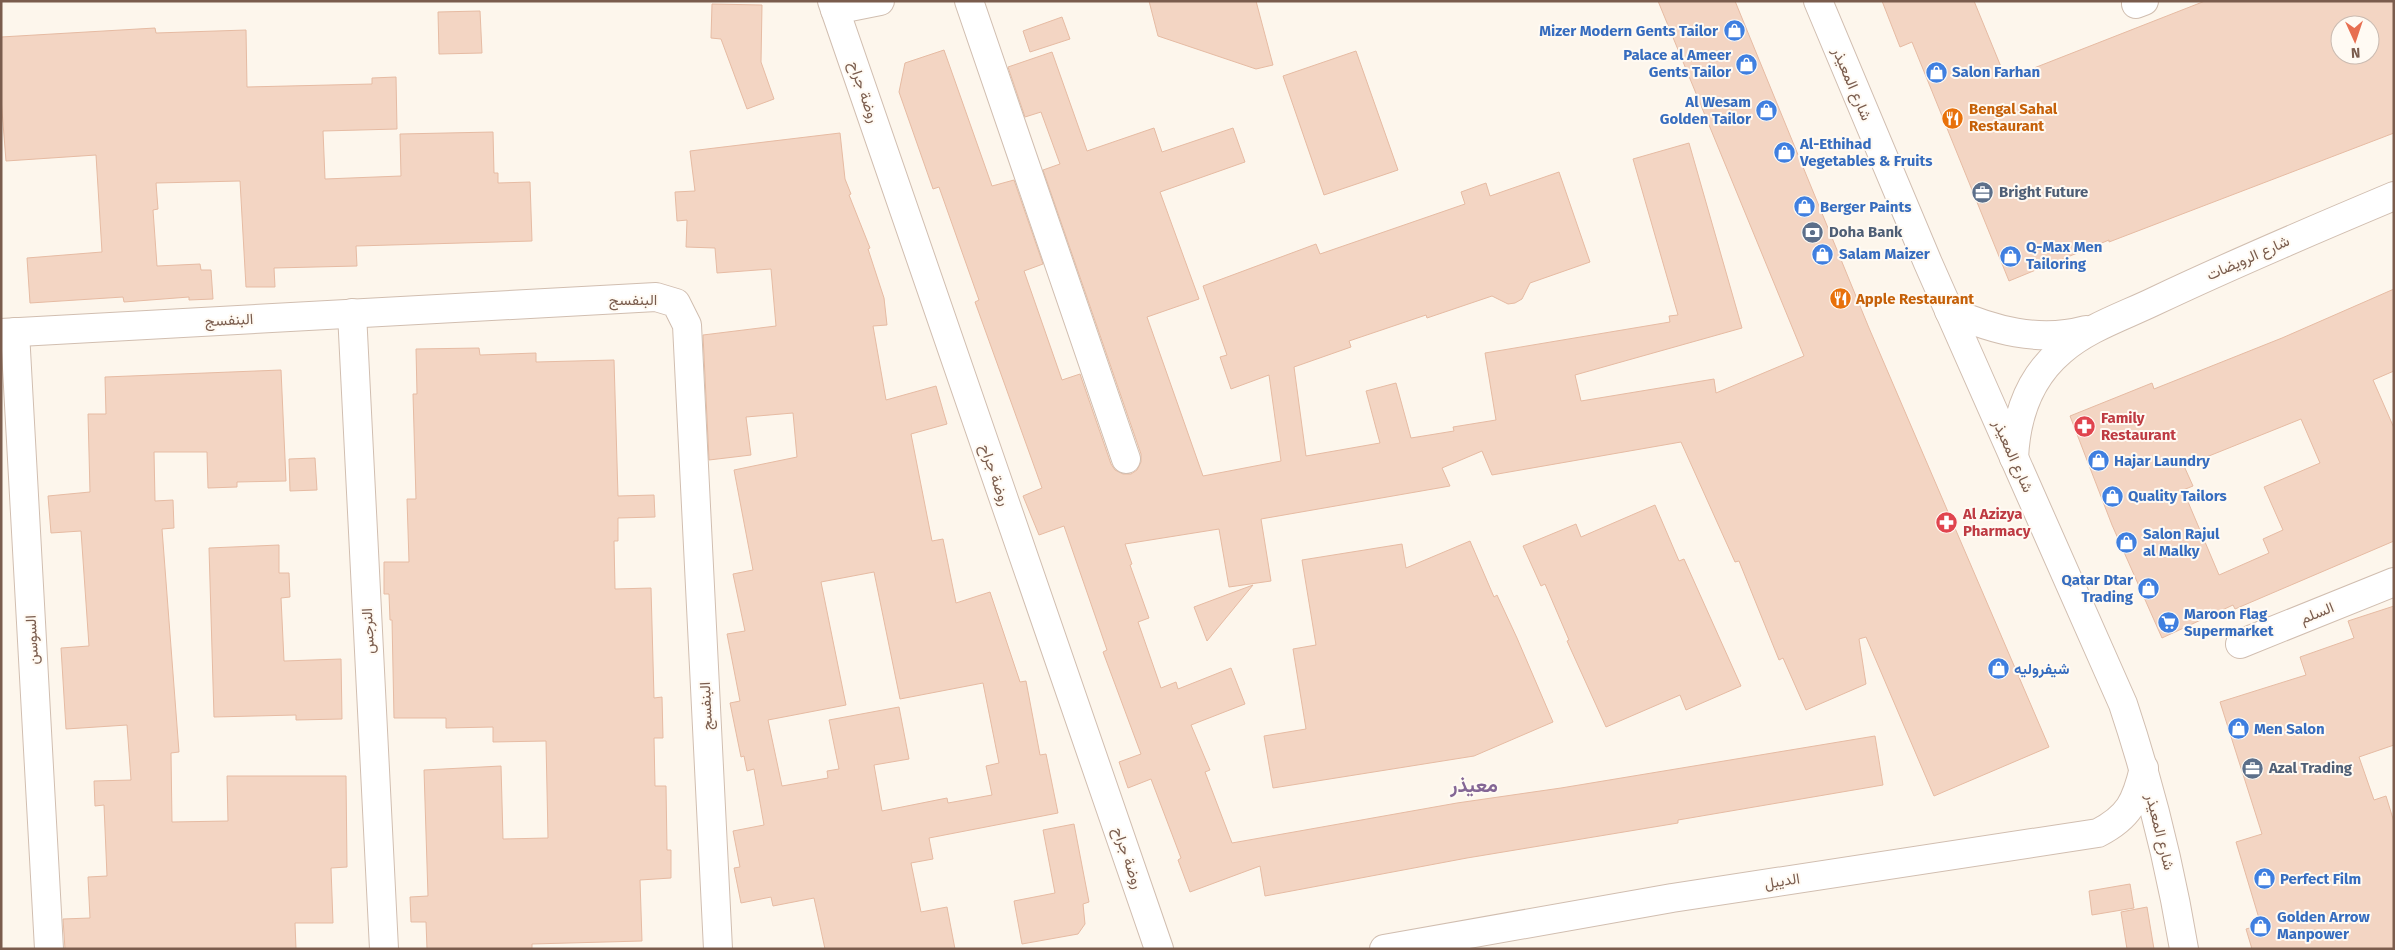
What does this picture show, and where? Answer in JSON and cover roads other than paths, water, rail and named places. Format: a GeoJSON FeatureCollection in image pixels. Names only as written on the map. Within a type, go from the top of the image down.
{"type":"FeatureCollection","features":[{"type":"Feature","properties":{"kind":"street"},"geometry":{"type":"LineString","coordinates":[[834,5],[880,1]]}},
{"type":"Feature","properties":{"kind":"street"},"geometry":{"type":"LineString","coordinates":[[969,1],[1126,459]]}},
{"type":"Feature","properties":{"kind":"street","name":"شارع المعيذر"},"geometry":{"type":"LineString","coordinates":[[1818,1],[1949,311],[2123,704],[2144,768],[2173,882],[2184,949]]}},
{"type":"Feature","properties":{"kind":"street","name":"روضة جراح"},"geometry":{"type":"LineString","coordinates":[[834,5],[1159,949]]}},
{"type":"Feature","properties":{"kind":"street","name":"شارع الرويضات"},"geometry":{"type":"LineString","coordinates":[[2014,458],[2015,435],[2020,412],[2029,391],[2061,351],[2081,336],[2274,247],[2394,196]]}},
{"type":"Feature","properties":{"kind":"street","name":"البنفسج"},"geometry":{"type":"LineString","coordinates":[[8,333],[656,297],[676,303],[687,325],[718,949]]}},
{"type":"Feature","properties":{"kind":"street","name":"شارع الرويضات"},"geometry":{"type":"LineString","coordinates":[[1949,311],[1999,330],[2025,335],[2052,335],[2078,332],[2104,325]]}},
{"type":"Feature","properties":{"kind":"street","name":"النرجس"},"geometry":{"type":"LineString","coordinates":[[352,313],[384,949]]}},
{"type":"Feature","properties":{"kind":"street","name":"السوسن"},"geometry":{"type":"LineString","coordinates":[[8,333],[49,949]]}},
{"type":"Feature","properties":{"kind":"street","name":"السلم"},"geometry":{"type":"LineString","coordinates":[[2240,644],[2394,582]]}},
{"type":"Feature","properties":{"kind":"street","name":"الديبل"},"geometry":{"type":"LineString","coordinates":[[1384,949],[1672,898],[2098,833],[2117,823],[2132,807],[2144,768]]}},
{"type":"Feature","properties":{"kind":"place","name":"Mizer Modern Gents Tailor"},"geometry":{"type":"Point","coordinates":[1734,31]}},
{"type":"Feature","properties":{"kind":"place","name":"Palace al Ameer Gents Tailor"},"geometry":{"type":"Point","coordinates":[1747,64]}},
{"type":"Feature","properties":{"kind":"place","name":"Salon Farhan"},"geometry":{"type":"Point","coordinates":[1936,72]}},
{"type":"Feature","properties":{"kind":"place","name":"Al Wesam Golden Tailor"},"geometry":{"type":"Point","coordinates":[1767,111]}},
{"type":"Feature","properties":{"kind":"place","name":"Bengal Sahal Restaurant"},"geometry":{"type":"Point","coordinates":[1953,118]}},
{"type":"Feature","properties":{"kind":"place","name":"Al-Ethihad Vegetables & Fruits"},"geometry":{"type":"Point","coordinates":[1784,153]}},
{"type":"Feature","properties":{"kind":"place","name":"Bright Future"},"geometry":{"type":"Point","coordinates":[1983,192]}},
{"type":"Feature","properties":{"kind":"place","name":"Berger Paints"},"geometry":{"type":"Point","coordinates":[1804,207]}},
{"type":"Feature","properties":{"kind":"place","name":"Doha Bank"},"geometry":{"type":"Point","coordinates":[1813,232]}},
{"type":"Feature","properties":{"kind":"place","name":"Salam Maizer"},"geometry":{"type":"Point","coordinates":[1823,254]}},
{"type":"Feature","properties":{"kind":"place","name":"Q-Max Men Tailoring"},"geometry":{"type":"Point","coordinates":[2010,256]}},
{"type":"Feature","properties":{"kind":"place","name":"Apple Restaurant"},"geometry":{"type":"Point","coordinates":[1840,299]}},
{"type":"Feature","properties":{"kind":"place","name":"Family Restaurant"},"geometry":{"type":"Point","coordinates":[2085,427]}},
{"type":"Feature","properties":{"kind":"place","name":"Hajar Laundry"},"geometry":{"type":"Point","coordinates":[2098,461]}},
{"type":"Feature","properties":{"kind":"place","name":"Quality Tailors"},"geometry":{"type":"Point","coordinates":[2112,496]}},
{"type":"Feature","properties":{"kind":"place","name":"Al Azizya Pharmacy"},"geometry":{"type":"Point","coordinates":[1947,523]}},
{"type":"Feature","properties":{"kind":"place","name":"Salon Rajul al Malky"},"geometry":{"type":"Point","coordinates":[2127,543]}},
{"type":"Feature","properties":{"kind":"place","name":"Qatar Dtar Trading"},"geometry":{"type":"Point","coordinates":[2149,589]}},
{"type":"Feature","properties":{"kind":"place","name":"Maroon Flag Supermarket"},"geometry":{"type":"Point","coordinates":[2168,623]}},
{"type":"Feature","properties":{"kind":"place","name":"شيفروليه"},"geometry":{"type":"Point","coordinates":[1998,669]}},
{"type":"Feature","properties":{"kind":"place","name":"Men Salon"},"geometry":{"type":"Point","coordinates":[2238,729]}},
{"type":"Feature","properties":{"kind":"place","name":"Azal Trading"},"geometry":{"type":"Point","coordinates":[2253,768]}},
{"type":"Feature","properties":{"kind":"place","name":"Perfect Film"},"geometry":{"type":"Point","coordinates":[2264,879]}},
{"type":"Feature","properties":{"kind":"place","name":"Golden Arrow Manpower"},"geometry":{"type":"Point","coordinates":[2261,926]}},
{"type":"Feature","properties":{"kind":"district","name":"معيذر"},"geometry":{"type":"Point","coordinates":[1474,785]}}]}
